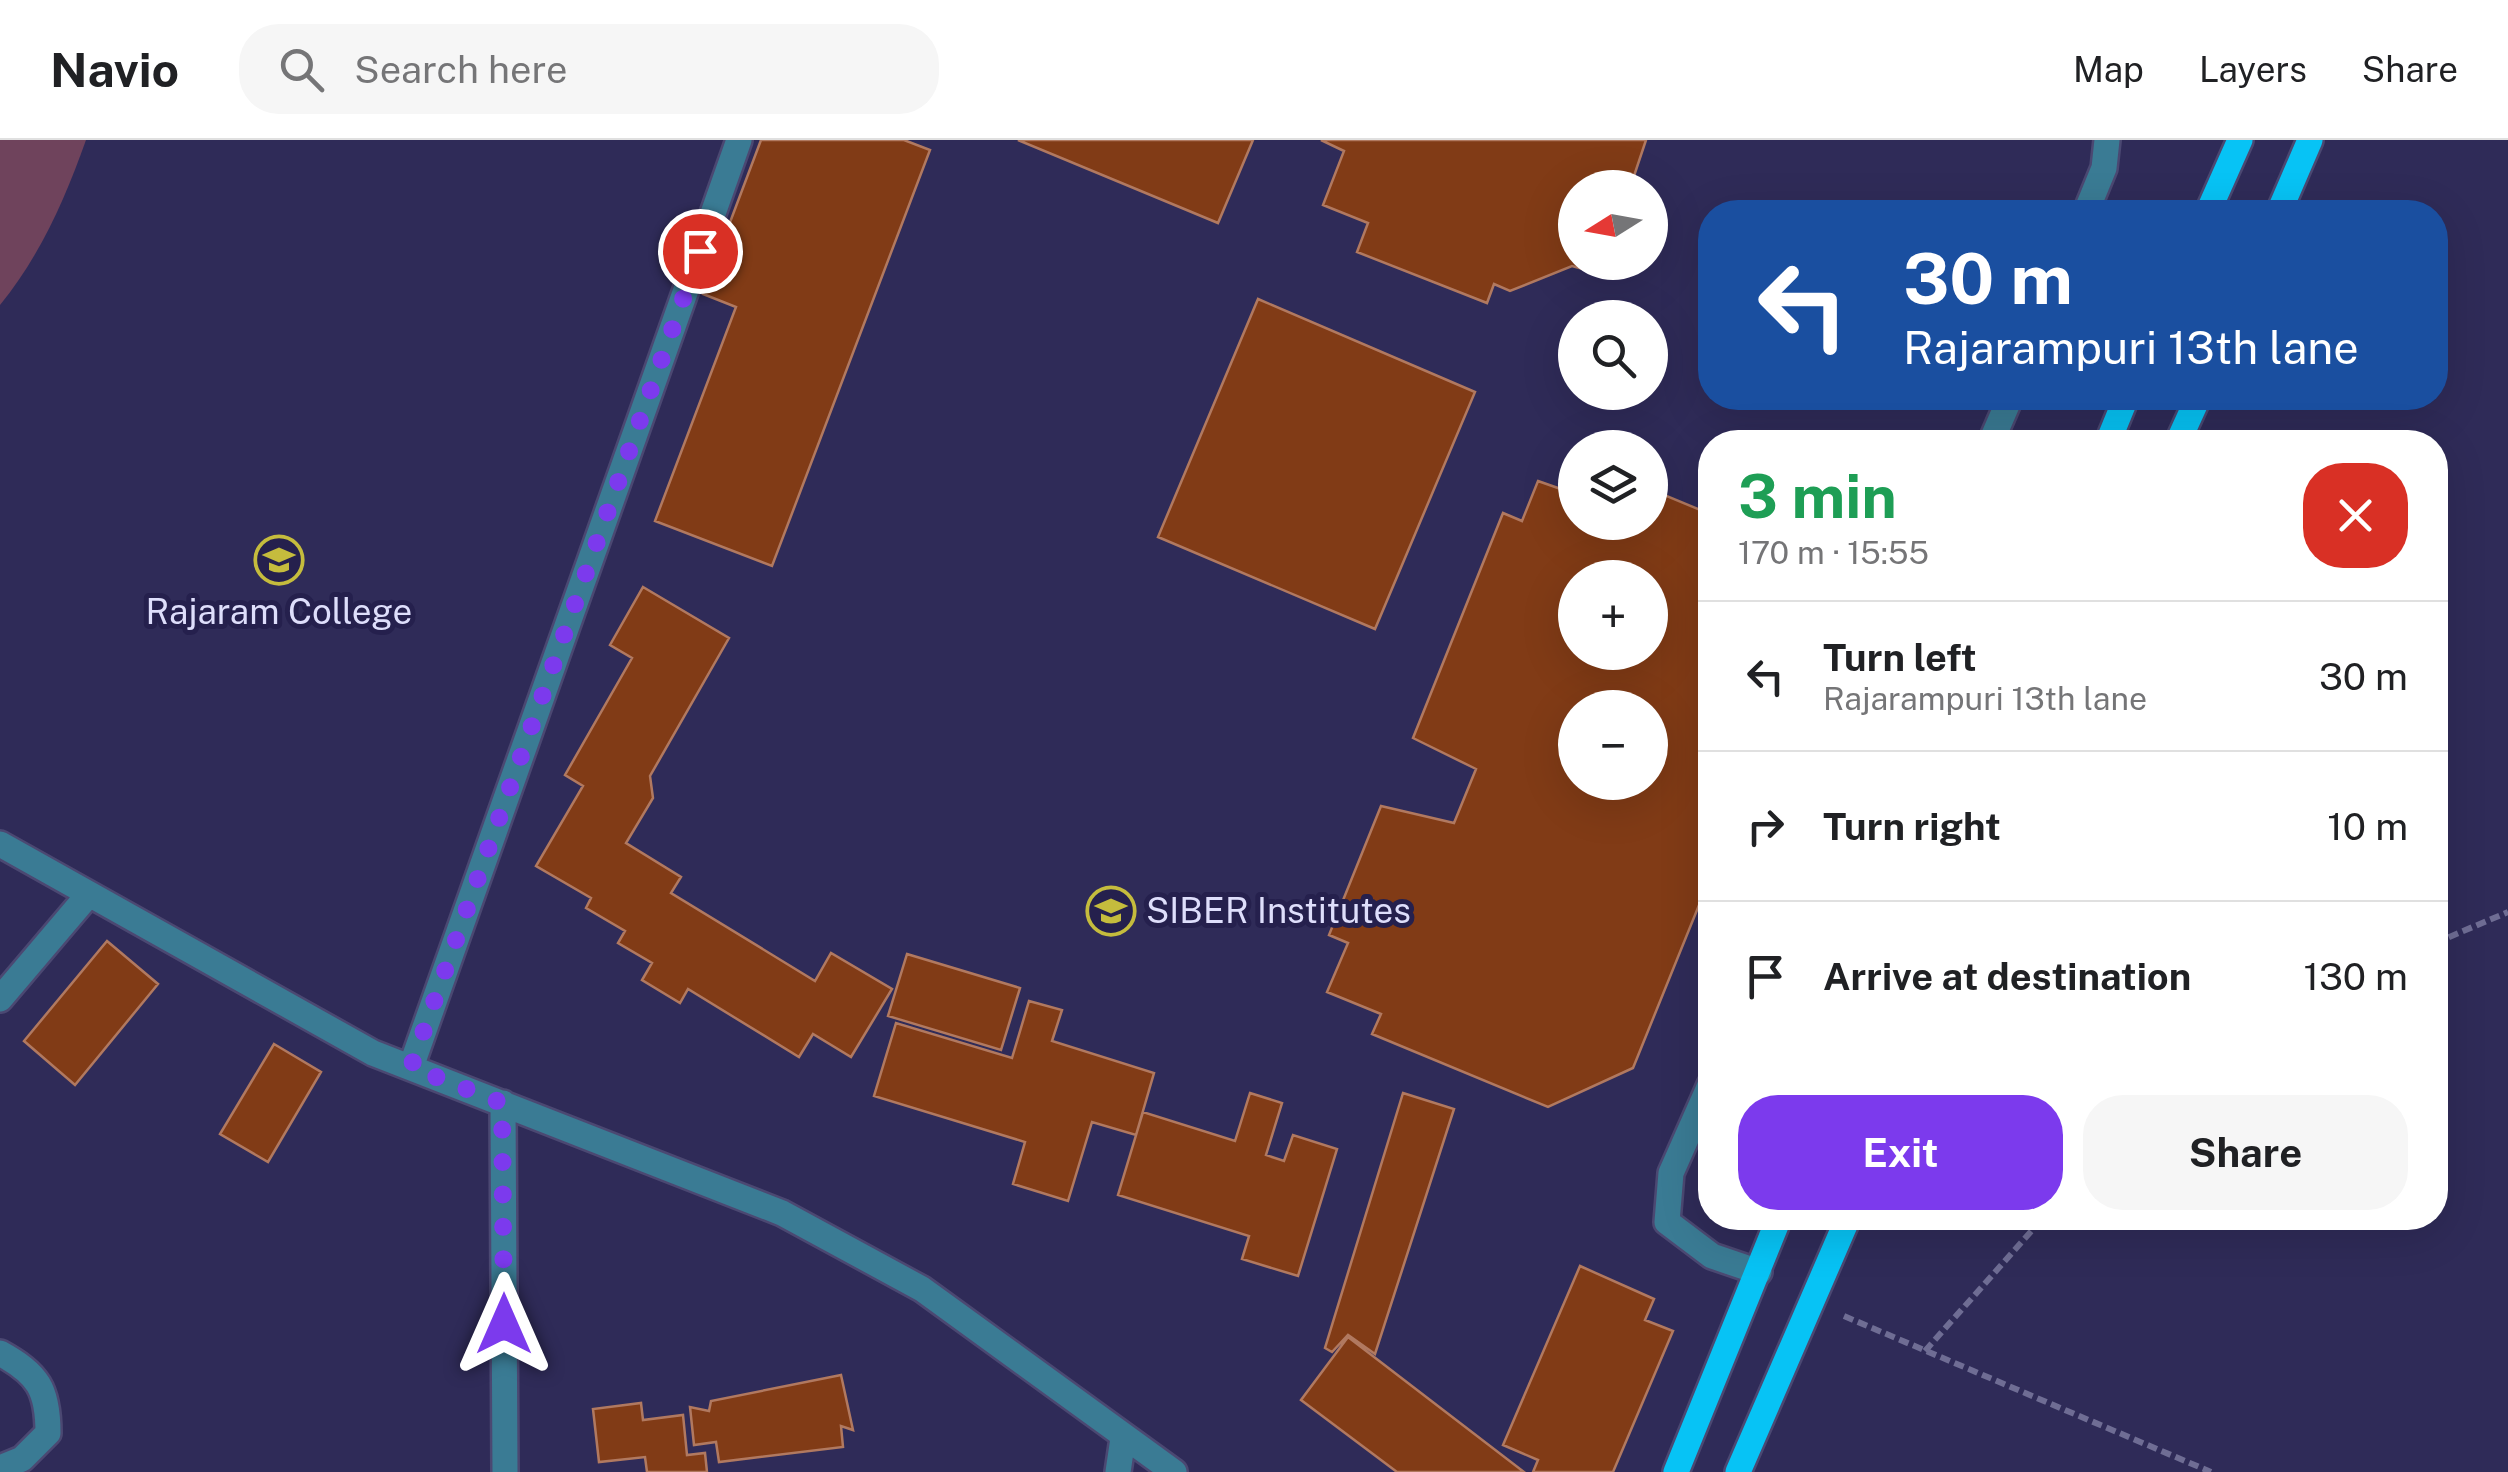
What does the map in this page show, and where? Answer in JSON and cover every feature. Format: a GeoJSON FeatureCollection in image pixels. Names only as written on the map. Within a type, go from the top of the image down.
{"type":"FeatureCollection","features":[{"type":"Feature","properties":{"kind":"main road"},"geometry":{"type":"LineString","coordinates":[[2213,200],[2240,140]]}},
{"type":"Feature","properties":{"kind":"main road"},"geometry":{"type":"LineString","coordinates":[[2284,200],[2310,140]]}},
{"type":"Feature","properties":{"kind":"main road"},"geometry":{"type":"LineString","coordinates":[[1676,1472],[1775,1230]]}},
{"type":"Feature","properties":{"kind":"main road"},"geometry":{"type":"LineString","coordinates":[[1738,1472],[1843,1230]]}},
{"type":"Feature","properties":{"kind":"street"},"geometry":{"type":"LineString","coordinates":[[411,1067],[739,140]]}},
{"type":"Feature","properties":{"kind":"street"},"geometry":{"type":"LineString","coordinates":[[2091,200],[2104,168],[2107,140]]}},
{"type":"Feature","properties":{"kind":"street"},"geometry":{"type":"LineString","coordinates":[[0,844],[373,1052],[782,1213],[922,1290],[1174,1472]]}},
{"type":"Feature","properties":{"kind":"street"},"geometry":{"type":"LineString","coordinates":[[0,998],[89,894]]}},
{"type":"Feature","properties":{"kind":"street"},"geometry":{"type":"LineString","coordinates":[[502,1103],[505,1472]]}},
{"type":"Feature","properties":{"kind":"street"},"geometry":{"type":"LineString","coordinates":[[1698,1113],[1672,1173],[1667,1222],[1712,1256],[1759,1272]]}},
{"type":"Feature","properties":{"kind":"street"},"geometry":{"type":"LineString","coordinates":[[0,1353],[28,1368],[48,1400],[48,1433],[22,1459],[0,1468]]}},
{"type":"Feature","properties":{"kind":"street"},"geometry":{"type":"LineString","coordinates":[[1118,1472],[1123,1438]]}},
{"type":"Feature","properties":{"kind":"path"},"geometry":{"type":"LineString","coordinates":[[2448,937],[2508,912]]}},
{"type":"Feature","properties":{"kind":"path"},"geometry":{"type":"LineString","coordinates":[[1925,1351],[2032,1230]]}},
{"type":"Feature","properties":{"kind":"path"},"geometry":{"type":"LineString","coordinates":[[1810,1302],[2211,1472]]}},
{"type":"Feature","properties":{"kind":"shaded area"},"geometry":{"type":"Polygon","coordinates":[[[0,140],[86,140],[50,226],[0,305],[0,140]]]}},
{"type":"Feature","properties":{"kind":"building"},"geometry":{"type":"Polygon","coordinates":[[[761,140],[904,140],[930,150],[772,566],[655,521],[736,307],[703,294],[761,140]]]}},
{"type":"Feature","properties":{"kind":"building"},"geometry":{"type":"Polygon","coordinates":[[[1018,140],[1253,140],[1218,223],[1018,140]]]}},
{"type":"Feature","properties":{"kind":"building"},"geometry":{"type":"Polygon","coordinates":[[[1321,140],[1646,140],[1636,170],[1558,170],[1558,272],[1510,291],[1494,284],[1487,303],[1357,252],[1368,223],[1323,205],[1344,151],[1321,140]]]}},
{"type":"Feature","properties":{"kind":"building"},"geometry":{"type":"Polygon","coordinates":[[[1258,299],[1475,392],[1375,629],[1158,537],[1258,299]]]}},
{"type":"Feature","properties":{"kind":"building"},"geometry":{"type":"Polygon","coordinates":[[[1538,481],[1558,488],[1558,540],[1668,540],[1668,496],[1698,509],[1698,908],[1633,1068],[1548,1107],[1372,1034],[1381,1014],[1327,992],[1348,943],[1329,935],[1381,806],[1454,823],[1476,769],[1413,738],[1503,513],[1522,521],[1538,481]]]}},
{"type":"Feature","properties":{"kind":"building"},"geometry":{"type":"Polygon","coordinates":[[[643,587],[729,638],[650,776],[653,798],[626,843],[681,877],[671,893],[815,981],[831,953],[892,989],[851,1057],[813,1034],[799,1057],[688,989],[680,1003],[642,980],[652,963],[618,943],[625,931],[586,908],[591,898],[536,866],[583,786],[565,775],[632,658],[610,645],[643,587]]]}},
{"type":"Feature","properties":{"kind":"building"},"geometry":{"type":"Polygon","coordinates":[[[107,941],[158,984],[75,1085],[24,1041],[107,941]]]}},
{"type":"Feature","properties":{"kind":"building"},"geometry":{"type":"Polygon","coordinates":[[[907,954],[1020,988],[1001,1050],[888,1016],[907,954]]]}},
{"type":"Feature","properties":{"kind":"building"},"geometry":{"type":"Polygon","coordinates":[[[1029,1001],[1062,1010],[1052,1041],[1154,1073],[1136,1135],[1092,1122],[1068,1201],[1013,1184],[1025,1142],[874,1096],[896,1023],[1012,1058],[1029,1001]]]}},
{"type":"Feature","properties":{"kind":"building"},"geometry":{"type":"Polygon","coordinates":[[[274,1044],[321,1072],[268,1162],[220,1134],[274,1044]]]}},
{"type":"Feature","properties":{"kind":"building"},"geometry":{"type":"Polygon","coordinates":[[[1250,1093],[1282,1103],[1266,1155],[1284,1161],[1293,1135],[1337,1149],[1298,1276],[1242,1259],[1249,1236],[1118,1195],[1143,1112],[1235,1141],[1250,1093]]]}},
{"type":"Feature","properties":{"kind":"building"},"geometry":{"type":"Polygon","coordinates":[[[1403,1093],[1454,1109],[1375,1354],[1348,1335],[1332,1352],[1325,1348],[1403,1093]]]}},
{"type":"Feature","properties":{"kind":"building"},"geometry":{"type":"Polygon","coordinates":[[[1580,1266],[1654,1299],[1645,1320],[1673,1331],[1613,1472],[1533,1472],[1538,1460],[1503,1445],[1580,1266]]]}},
{"type":"Feature","properties":{"kind":"building"},"geometry":{"type":"Polygon","coordinates":[[[1348,1337],[1524,1472],[1397,1472],[1301,1400],[1348,1337]]]}},
{"type":"Feature","properties":{"kind":"building"},"geometry":{"type":"Polygon","coordinates":[[[841,1375],[853,1430],[841,1426],[843,1447],[719,1462],[716,1442],[694,1445],[690,1407],[709,1411],[711,1401],[841,1375]]]}},
{"type":"Feature","properties":{"kind":"building"},"geometry":{"type":"Polygon","coordinates":[[[641,1403],[643,1420],[683,1415],[687,1455],[705,1453],[707,1472],[647,1472],[645,1457],[599,1462],[593,1409],[641,1403]]]}},
{"type":"Feature","properties":{"kind":"place","name":"Rajaram College"},"geometry":{"type":"Point","coordinates":[279,560]}},
{"type":"Feature","properties":{"kind":"place","name":"SIBER Institutes"},"geometry":{"type":"Point","coordinates":[1111,911]}},
{"type":"Feature","properties":{"kind":"route"},"geometry":{"type":"LineString","coordinates":[[504,1324],[502,1103],[411,1067],[700,251]]}}]}
